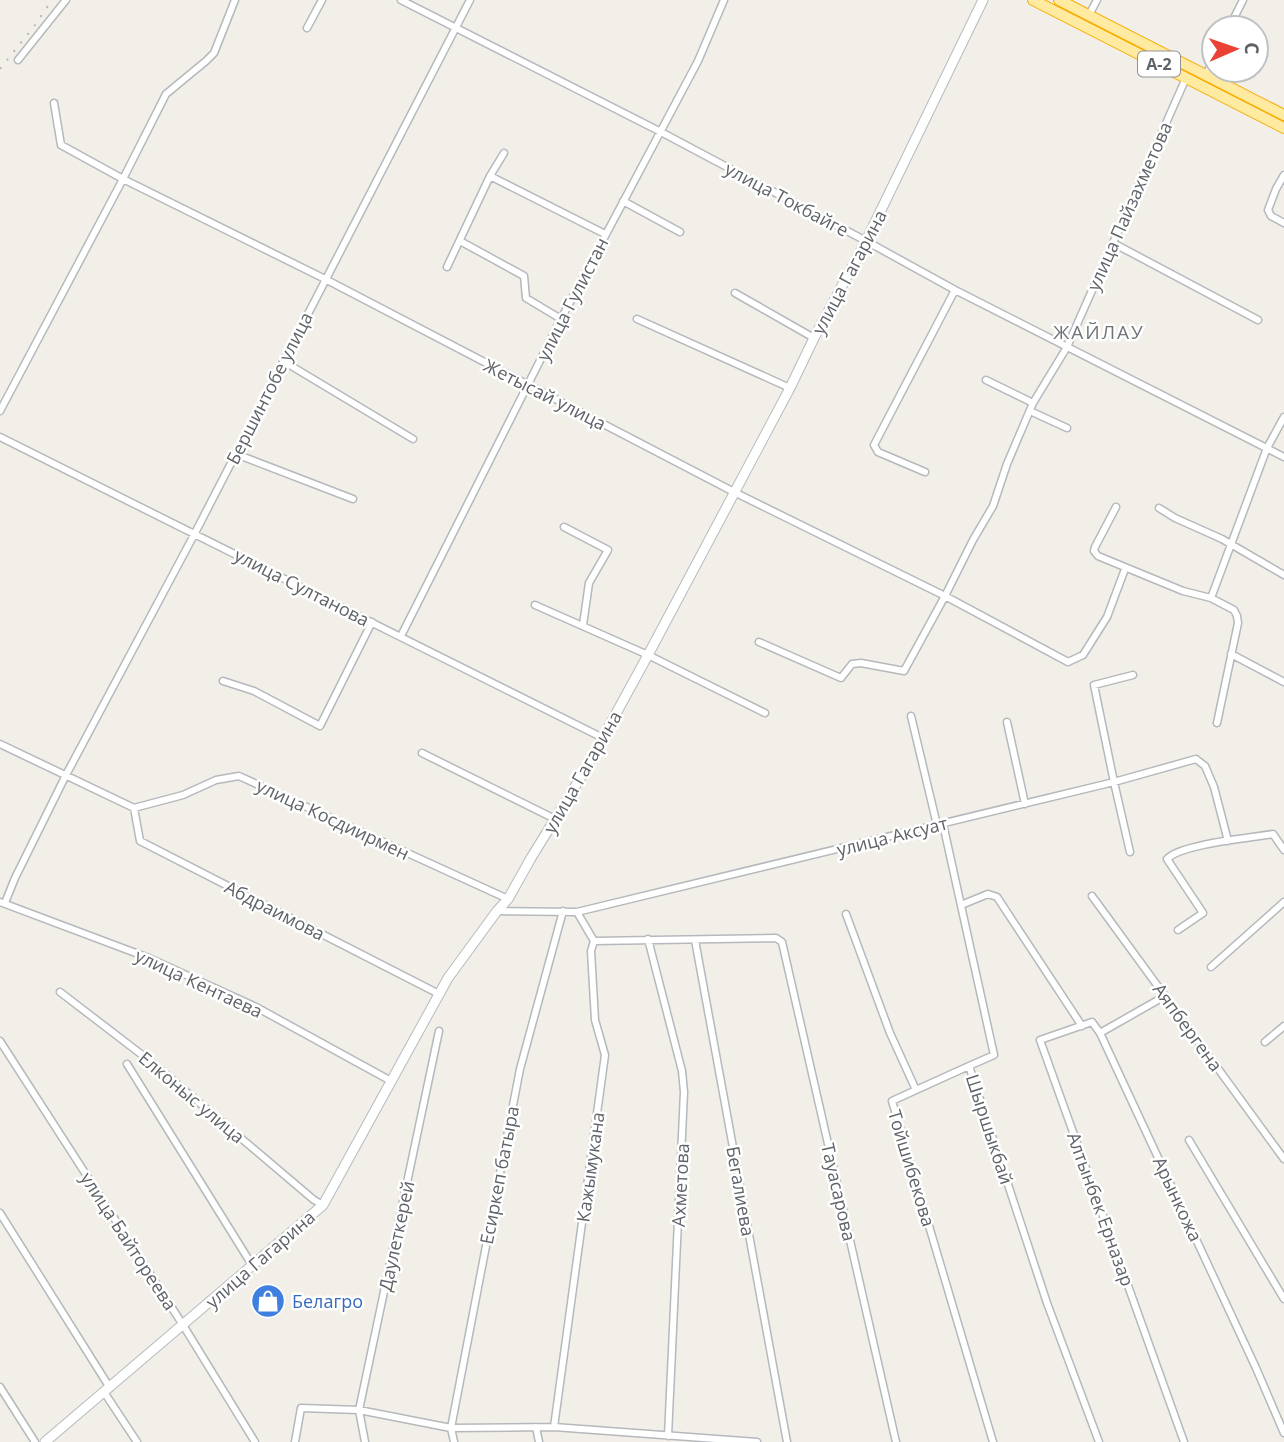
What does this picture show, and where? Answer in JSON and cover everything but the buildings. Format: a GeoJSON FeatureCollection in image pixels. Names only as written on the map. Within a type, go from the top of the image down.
{"type":"FeatureCollection","features":[{"type":"Feature","properties":{"kind":"highway","name":"A-2"},"geometry":{"type":"LineString","coordinates":[[1033,0],[1284,128]]}},
{"type":"Feature","properties":{"kind":"highway","name":"A-2"},"geometry":{"type":"LineString","coordinates":[[1059,0],[1200,72]]}},
{"type":"Feature","properties":{"kind":"highway","name":"A-2"},"geometry":{"type":"LineString","coordinates":[[1224,84],[1284,115]]}},
{"type":"Feature","properties":{"kind":"main road","name":"улица Гагарина"},"geometry":{"type":"LineString","coordinates":[[45,1442],[323,1205],[448,978],[496,911],[508,900],[603,738],[866,241],[983,0]]}},
{"type":"Feature","properties":{"kind":"street"},"geometry":{"type":"LineString","coordinates":[[18,60],[66,0]]}},
{"type":"Feature","properties":{"kind":"street"},"geometry":{"type":"LineString","coordinates":[[0,411],[166,94],[214,53],[235,0]]}},
{"type":"Feature","properties":{"kind":"street"},"geometry":{"type":"LineString","coordinates":[[307,28],[322,0]]}},
{"type":"Feature","properties":{"kind":"street","name":"улица Токбайге"},"geometry":{"type":"LineString","coordinates":[[401,0],[661,132],[955,290],[1284,457]]}},
{"type":"Feature","properties":{"kind":"street","name":"Бершинтобе улица"},"geometry":{"type":"LineString","coordinates":[[3,903],[66,775],[195,533],[470,0]]}},
{"type":"Feature","properties":{"kind":"street","name":"улица Гулистан"},"geometry":{"type":"LineString","coordinates":[[401,636],[561,319],[698,61],[724,0]]}},
{"type":"Feature","properties":{"kind":"street"},"geometry":{"type":"LineString","coordinates":[[1089,15],[1097,0]]}},
{"type":"Feature","properties":{"kind":"street","name":"улица Пайзахметова"},"geometry":{"type":"LineString","coordinates":[[759,642],[841,678],[852,664],[861,663],[904,671],[993,506],[1007,464],[1033,403],[1067,347],[1186,78]]}},
{"type":"Feature","properties":{"kind":"street","name":"Жетысай улица"},"geometry":{"type":"LineString","coordinates":[[54,103],[61,145],[734,492],[945,596],[1068,662],[1083,655],[1107,617],[1125,569]]}},
{"type":"Feature","properties":{"kind":"street"},"geometry":{"type":"LineString","coordinates":[[447,267],[504,153]]}},
{"type":"Feature","properties":{"kind":"street"},"geometry":{"type":"LineString","coordinates":[[1284,175],[1268,210],[1271,216],[1284,223]]}},
{"type":"Feature","properties":{"kind":"street"},"geometry":{"type":"LineString","coordinates":[[490,177],[605,234]]}},
{"type":"Feature","properties":{"kind":"street"},"geometry":{"type":"LineString","coordinates":[[623,201],[680,232]]}},
{"type":"Feature","properties":{"kind":"street"},"geometry":{"type":"LineString","coordinates":[[460,241],[524,276],[526,298],[561,319]]}},
{"type":"Feature","properties":{"kind":"street"},"geometry":{"type":"LineString","coordinates":[[1113,243],[1258,320]]}},
{"type":"Feature","properties":{"kind":"street"},"geometry":{"type":"LineString","coordinates":[[925,472],[878,452],[874,445],[955,290]]}},
{"type":"Feature","properties":{"kind":"street"},"geometry":{"type":"LineString","coordinates":[[735,293],[814,338]]}},
{"type":"Feature","properties":{"kind":"street"},"geometry":{"type":"LineString","coordinates":[[636,319],[790,388]]}},
{"type":"Feature","properties":{"kind":"street"},"geometry":{"type":"LineString","coordinates":[[283,360],[413,439]]}},
{"type":"Feature","properties":{"kind":"street"},"geometry":{"type":"LineString","coordinates":[[986,380],[1033,403]]}},
{"type":"Feature","properties":{"kind":"street"},"geometry":{"type":"LineString","coordinates":[[1030,411],[1067,428]]}},
{"type":"Feature","properties":{"kind":"street"},"geometry":{"type":"LineString","coordinates":[[1211,598],[1267,448],[1284,417]]}},
{"type":"Feature","properties":{"kind":"street","name":"улица Султанова"},"geometry":{"type":"LineString","coordinates":[[0,437],[603,738]]}},
{"type":"Feature","properties":{"kind":"street"},"geometry":{"type":"LineString","coordinates":[[236,454],[353,499]]}},
{"type":"Feature","properties":{"kind":"street"},"geometry":{"type":"LineString","coordinates":[[1116,507],[1094,551],[1098,556],[1183,591],[1211,598],[1234,610],[1237,616],[1238,623],[1217,723]]}},
{"type":"Feature","properties":{"kind":"street"},"geometry":{"type":"LineString","coordinates":[[1159,508],[1284,575]]}},
{"type":"Feature","properties":{"kind":"street"},"geometry":{"type":"LineString","coordinates":[[564,527],[608,550],[589,583],[583,625]]}},
{"type":"Feature","properties":{"kind":"street"},"geometry":{"type":"LineString","coordinates":[[535,605],[648,655],[765,713]]}},
{"type":"Feature","properties":{"kind":"street"},"geometry":{"type":"LineString","coordinates":[[223,681],[254,691],[320,726],[372,622]]}},
{"type":"Feature","properties":{"kind":"street"},"geometry":{"type":"LineString","coordinates":[[1231,654],[1284,681]]}},
{"type":"Feature","properties":{"kind":"street"},"geometry":{"type":"LineString","coordinates":[[1130,852],[1094,685],[1133,675]]}},
{"type":"Feature","properties":{"kind":"street","name":"Шыршыкбай"},"geometry":{"type":"LineString","coordinates":[[911,716],[961,905],[994,1055],[969,1066],[1047,1303],[1099,1442]]}},
{"type":"Feature","properties":{"kind":"street"},"geometry":{"type":"LineString","coordinates":[[1007,722],[1025,804]]}},
{"type":"Feature","properties":{"kind":"street"},"geometry":{"type":"LineString","coordinates":[[0,744],[134,808]]}},
{"type":"Feature","properties":{"kind":"street"},"geometry":{"type":"LineString","coordinates":[[422,753],[555,819]]}},
{"type":"Feature","properties":{"kind":"street","name":"улица Аксуат"},"geometry":{"type":"LineString","coordinates":[[496,911],[576,912],[1025,804],[1196,759],[1205,766],[1214,787],[1228,841]]}},
{"type":"Feature","properties":{"kind":"street","name":"улица Косдиирмен"},"geometry":{"type":"LineString","coordinates":[[134,808],[183,795],[216,780],[239,776],[508,900]]}},
{"type":"Feature","properties":{"kind":"street","name":"Абдраимова"},"geometry":{"type":"LineString","coordinates":[[134,808],[140,841],[439,994]]}},
{"type":"Feature","properties":{"kind":"street"},"geometry":{"type":"LineString","coordinates":[[1178,930],[1203,913],[1167,859],[1170,856],[1197,847],[1273,834],[1284,850]]}},
{"type":"Feature","properties":{"kind":"street"},"geometry":{"type":"LineString","coordinates":[[961,905],[988,894],[997,897],[1082,1026],[1092,1022],[1100,1033],[1165,996]]}},
{"type":"Feature","properties":{"kind":"street","name":"Аяпбергена"},"geometry":{"type":"LineString","coordinates":[[1092,896],[1284,1159]]}},
{"type":"Feature","properties":{"kind":"street"},"geometry":{"type":"LineString","coordinates":[[1211,967],[1284,902]]}},
{"type":"Feature","properties":{"kind":"street","name":"улица Кентаева"},"geometry":{"type":"LineString","coordinates":[[3,903],[149,958],[256,1007],[391,1081]]}},
{"type":"Feature","properties":{"kind":"street","name":"Есиркеп батыра"},"geometry":{"type":"LineString","coordinates":[[454,1442],[451,1428],[520,1069],[563,911]]}},
{"type":"Feature","properties":{"kind":"street"},"geometry":{"type":"LineString","coordinates":[[576,912],[594,941],[695,940]]}},
{"type":"Feature","properties":{"kind":"street","name":"Тойшибекова"},"geometry":{"type":"LineString","coordinates":[[846,914],[890,1033],[916,1090],[892,1101],[993,1442]]}},
{"type":"Feature","properties":{"kind":"street","name":"Тауасарова"},"geometry":{"type":"LineString","coordinates":[[695,940],[776,938],[782,942],[896,1442]]}},
{"type":"Feature","properties":{"kind":"street","name":"Ахметова"},"geometry":{"type":"LineString","coordinates":[[648,939],[682,1072],[684,1092],[668,1436]]}},
{"type":"Feature","properties":{"kind":"street","name":"Бегалиева"},"geometry":{"type":"LineString","coordinates":[[695,940],[787,1442]]}},
{"type":"Feature","properties":{"kind":"street","name":"Кажымукана"},"geometry":{"type":"LineString","coordinates":[[554,1427],[605,1055],[595,1020],[592,951],[594,941]]}},
{"type":"Feature","properties":{"kind":"street","name":"Елконыс улица"},"geometry":{"type":"LineString","coordinates":[[60,992],[150,1061],[323,1205]]}},
{"type":"Feature","properties":{"kind":"street","name":"Алтынбек Ерназар"},"geometry":{"type":"LineString","coordinates":[[1082,1026],[1040,1040],[1184,1442]]}},
{"type":"Feature","properties":{"kind":"street"},"geometry":{"type":"LineString","coordinates":[[1265,1042],[1284,1026]]}},
{"type":"Feature","properties":{"kind":"street","name":"Даулеткерей"},"geometry":{"type":"LineString","coordinates":[[365,1442],[359,1410],[439,1031]]}},
{"type":"Feature","properties":{"kind":"street","name":"Арынкожа"},"geometry":{"type":"LineString","coordinates":[[1100,1033],[1284,1433]]}},
{"type":"Feature","properties":{"kind":"street","name":"улица Байтореева"},"geometry":{"type":"LineString","coordinates":[[0,1041],[255,1442]]}},
{"type":"Feature","properties":{"kind":"street"},"geometry":{"type":"LineString","coordinates":[[127,1064],[252,1265]]}},
{"type":"Feature","properties":{"kind":"street"},"geometry":{"type":"LineString","coordinates":[[916,1090],[969,1066]]}},
{"type":"Feature","properties":{"kind":"street"},"geometry":{"type":"LineString","coordinates":[[1189,1140],[1284,1299]]}},
{"type":"Feature","properties":{"kind":"street"},"geometry":{"type":"LineString","coordinates":[[0,1213],[137,1442]]}},
{"type":"Feature","properties":{"kind":"street"},"geometry":{"type":"LineString","coordinates":[[0,1387],[35,1442]]}},
{"type":"Feature","properties":{"kind":"street"},"geometry":{"type":"LineString","coordinates":[[295,1442],[301,1408],[359,1410],[451,1428],[554,1427],[757,1442]]}},
{"type":"Feature","properties":{"kind":"street"},"geometry":{"type":"LineString","coordinates":[[536,1427],[539,1442]]}},
{"type":"Feature","properties":{"kind":"street"},"geometry":{"type":"LineString","coordinates":[[630,1432],[632,1442]]}},
{"type":"Feature","properties":{"kind":"railway"},"geometry":{"type":"LineString","coordinates":[[0,69],[52,0]]}},
{"type":"Feature","properties":{"kind":"place","name":"Белагро"},"geometry":{"type":"Point","coordinates":[268,1301]}},
{"type":"Feature","properties":{"kind":"district","name":"ЖАЙЛАУ"},"geometry":{"type":"Point","coordinates":[1099,332]}}]}
